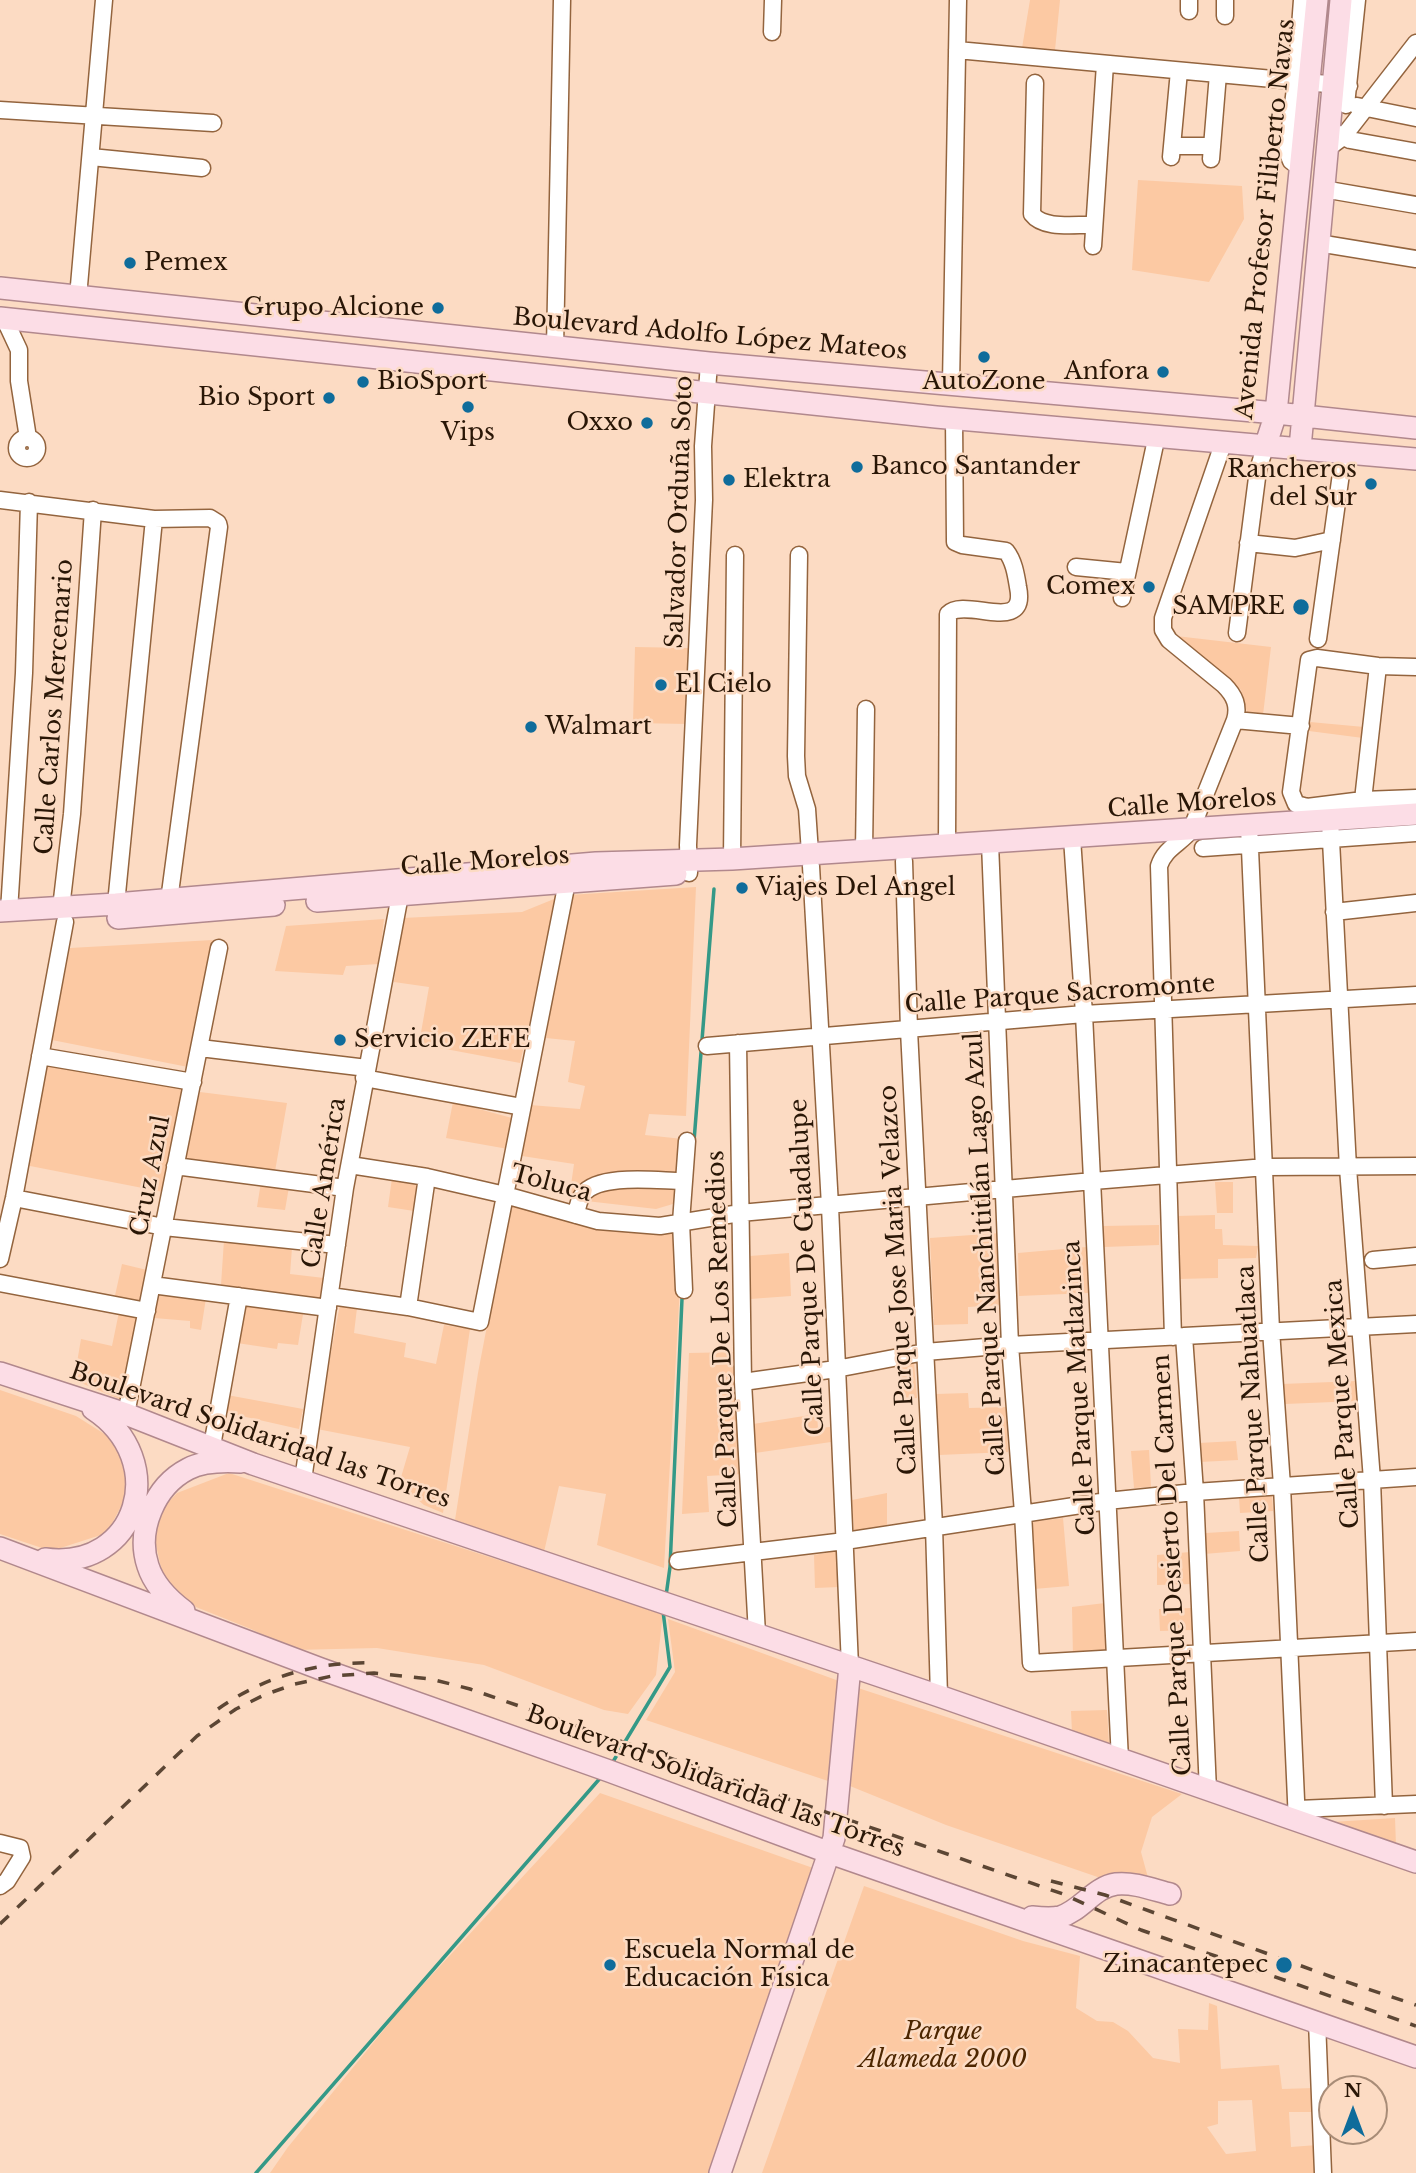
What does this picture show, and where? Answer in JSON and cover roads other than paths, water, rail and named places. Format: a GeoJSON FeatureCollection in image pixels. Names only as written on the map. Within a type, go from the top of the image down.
{"type":"FeatureCollection","features":[{"type":"Feature","properties":{"kind":"main road","name":"Avenida Profesor Filiberto Navas"},"geometry":{"type":"LineString","coordinates":[[1266,444],[1276,413],[1299,167],[1303,81],[1317,0]]}},
{"type":"Feature","properties":{"kind":"main road"},"geometry":{"type":"LineString","coordinates":[[1300,448],[1323,189],[1340,95],[1341,0]]}},
{"type":"Feature","properties":{"kind":"main road","name":"Boulevard Adolfo López Mateos"},"geometry":{"type":"LineString","coordinates":[[0,288],[709,363],[1276,413],[1416,428]]}},
{"type":"Feature","properties":{"kind":"main road"},"geometry":{"type":"LineString","coordinates":[[2,318],[707,394],[1416,459]]}},
{"type":"Feature","properties":{"kind":"main road","name":"Calle Morelos"},"geometry":{"type":"LineString","coordinates":[[63,915],[116,904],[168,907],[596,863],[689,867],[810,860],[864,851],[947,844],[1191,830],[1250,835],[1331,830],[1416,814]]}},
{"type":"Feature","properties":{"kind":"main road","name":"Calle Morelos"},"geometry":{"type":"LineString","coordinates":[[3,916],[63,915],[400,895],[567,882],[732,859],[904,861],[948,856],[981,843]]}},
{"type":"Feature","properties":{"kind":"main road","name":"Boulevard Solidaridad las Torres"},"geometry":{"type":"LineString","coordinates":[[0,1373],[126,1414],[253,1464],[939,1696],[1208,1791],[1298,1815],[1416,1862]]}},
{"type":"Feature","properties":{"kind":"main road"},"geometry":{"type":"LineString","coordinates":[[25,1556],[62,1559],[92,1553],[118,1532],[130,1518],[134,1507],[137,1472],[126,1440],[111,1422],[78,1399]]}},
{"type":"Feature","properties":{"kind":"main road"},"geometry":{"type":"LineString","coordinates":[[213,1627],[173,1602],[158,1586],[147,1565],[145,1554],[147,1520],[163,1490],[189,1468],[222,1462],[253,1464]]}},
{"type":"Feature","properties":{"kind":"main road","name":"Boulevard Solidaridad las Torres"},"geometry":{"type":"LineString","coordinates":[[0,1548],[840,1856],[1416,2057]]}},
{"type":"Feature","properties":{"kind":"main road"},"geometry":{"type":"LineString","coordinates":[[720,2173],[822,1879],[840,1856],[834,1838],[850,1666]]}},
{"type":"Feature","properties":{"kind":"main road"},"geometry":{"type":"LineString","coordinates":[[1013,1916],[1060,1917],[1100,1890],[1119,1884],[1170,1894]]}},
{"type":"Feature","properties":{"kind":"street"},"geometry":{"type":"LineString","coordinates":[[78,297],[104,0]]}},
{"type":"Feature","properties":{"kind":"street"},"geometry":{"type":"LineString","coordinates":[[555,347],[562,0]]}},
{"type":"Feature","properties":{"kind":"street"},"geometry":{"type":"LineString","coordinates":[[772,32],[773,0]]}},
{"type":"Feature","properties":{"kind":"street"},"geometry":{"type":"LineString","coordinates":[[951,384],[958,0]]}},
{"type":"Feature","properties":{"kind":"street"},"geometry":{"type":"LineString","coordinates":[[1302,0],[1303,81]]}},
{"type":"Feature","properties":{"kind":"street"},"geometry":{"type":"LineString","coordinates":[[1340,95],[1357,0]]}},
{"type":"Feature","properties":{"kind":"street"},"geometry":{"type":"LineString","coordinates":[[1334,138],[1365,107],[1416,43]]}},
{"type":"Feature","properties":{"kind":"street"},"geometry":{"type":"LineString","coordinates":[[957,50],[1303,81],[1365,107],[1416,118]]}},
{"type":"Feature","properties":{"kind":"street"},"geometry":{"type":"LineString","coordinates":[[1093,246],[1105,64]]}},
{"type":"Feature","properties":{"kind":"street"},"geometry":{"type":"LineString","coordinates":[[1179,71],[1172,151],[1212,153],[1218,74]]}},
{"type":"Feature","properties":{"kind":"street"},"geometry":{"type":"LineString","coordinates":[[1035,83],[1032,214],[1038,221],[1046,223],[1094,225]]}},
{"type":"Feature","properties":{"kind":"street"},"geometry":{"type":"LineString","coordinates":[[0,110],[213,123]]}},
{"type":"Feature","properties":{"kind":"street"},"geometry":{"type":"LineString","coordinates":[[1334,138],[1416,152]]}},
{"type":"Feature","properties":{"kind":"street"},"geometry":{"type":"LineString","coordinates":[[91,157],[202,168]]}},
{"type":"Feature","properties":{"kind":"street"},"geometry":{"type":"LineString","coordinates":[[1323,189],[1416,205]]}},
{"type":"Feature","properties":{"kind":"street"},"geometry":{"type":"LineString","coordinates":[[1318,243],[1416,259]]}},
{"type":"Feature","properties":{"kind":"street"},"geometry":{"type":"LineString","coordinates":[[2,318],[19,350],[19,381],[29,438]]}},
{"type":"Feature","properties":{"kind":"street","name":"Salvador Orduña Soto"},"geometry":{"type":"LineString","coordinates":[[689,867],[709,363]]}},
{"type":"Feature","properties":{"kind":"street"},"geometry":{"type":"LineString","coordinates":[[947,844],[948,614],[955,609],[1004,613],[1014,610],[1019,604],[1012,561],[1006,551],[962,545],[955,541],[954,418]]}},
{"type":"Feature","properties":{"kind":"street"},"geometry":{"type":"LineString","coordinates":[[1122,598],[1157,435]]}},
{"type":"Feature","properties":{"kind":"street"},"geometry":{"type":"LineString","coordinates":[[1191,830],[1235,720],[1237,705],[1231,692],[1169,640],[1163,630],[1163,618],[1224,441]]}},
{"type":"Feature","properties":{"kind":"street"},"geometry":{"type":"LineString","coordinates":[[1237,633],[1258,470],[1266,444]]}},
{"type":"Feature","properties":{"kind":"street"},"geometry":{"type":"LineString","coordinates":[[1318,639],[1344,452]]}},
{"type":"Feature","properties":{"kind":"street"},"geometry":{"type":"LineString","coordinates":[[0,499],[154,519],[210,518],[218,523],[168,907]]}},
{"type":"Feature","properties":{"kind":"street"},"geometry":{"type":"LineString","coordinates":[[3,916],[24,673],[29,502]]}},
{"type":"Feature","properties":{"kind":"street","name":"Calle Carlos Mercenario"},"geometry":{"type":"LineString","coordinates":[[0,1259],[14,1198],[63,915],[93,510]]}},
{"type":"Feature","properties":{"kind":"street"},"geometry":{"type":"LineString","coordinates":[[116,904],[154,519]]}},
{"type":"Feature","properties":{"kind":"street"},"geometry":{"type":"LineString","coordinates":[[1248,544],[1295,548],[1332,540]]}},
{"type":"Feature","properties":{"kind":"street"},"geometry":{"type":"LineString","coordinates":[[732,859],[735,555]]}},
{"type":"Feature","properties":{"kind":"street","name":"Calle Parque De Guadalupe"},"geometry":{"type":"LineString","coordinates":[[799,555],[796,756],[797,776],[807,809],[830,1206],[850,1666]]}},
{"type":"Feature","properties":{"kind":"street"},"geometry":{"type":"LineString","coordinates":[[1076,567],[1128,572]]}},
{"type":"Feature","properties":{"kind":"street"},"geometry":{"type":"LineString","coordinates":[[1416,667],[1378,666],[1317,658],[1309,660],[1292,801],[1307,807],[1363,800],[1416,798]]}},
{"type":"Feature","properties":{"kind":"street"},"geometry":{"type":"LineString","coordinates":[[1363,800],[1378,666]]}},
{"type":"Feature","properties":{"kind":"street"},"geometry":{"type":"LineString","coordinates":[[864,851],[866,709]]}},
{"type":"Feature","properties":{"kind":"street"},"geometry":{"type":"LineString","coordinates":[[1235,720],[1301,726]]}},
{"type":"Feature","properties":{"kind":"street","name":"Calle Parque Desierto Del Carmen"},"geometry":{"type":"LineString","coordinates":[[1191,830],[1167,850],[1159,866],[1167,1176],[1178,1337],[1195,1492],[1208,1791]]}},
{"type":"Feature","properties":{"kind":"street"},"geometry":{"type":"LineString","coordinates":[[1331,830],[1416,833]]}},
{"type":"Feature","properties":{"kind":"street","name":"Calle Parque Mexica"},"geometry":{"type":"LineString","coordinates":[[1331,830],[1348,1168],[1372,1480],[1384,1806]]}},
{"type":"Feature","properties":{"kind":"street"},"geometry":{"type":"LineString","coordinates":[[1203,848],[1250,835]]}},
{"type":"Feature","properties":{"kind":"street","name":"Calle Parque Nahuatlaca"},"geometry":{"type":"LineString","coordinates":[[1250,835],[1271,1330],[1283,1486],[1288,1648],[1298,1815]]}},
{"type":"Feature","properties":{"kind":"street","name":"Calle Parque Matlazinca"},"geometry":{"type":"LineString","coordinates":[[1072,838],[1093,1181],[1120,1760]]}},
{"type":"Feature","properties":{"kind":"street","name":"Calle Parque Nanchititlán Lago Azul"},"geometry":{"type":"LineString","coordinates":[[981,843],[997,1023],[1006,1189],[1010,1345],[1031,1662],[1033,1665],[1116,1658]]}},
{"type":"Feature","properties":{"kind":"street","name":"Calle Parque Jose Maria Velazco"},"geometry":{"type":"LineString","coordinates":[[904,861],[909,1030],[934,1526],[939,1696]]}},
{"type":"Feature","properties":{"kind":"street"},"geometry":{"type":"LineString","coordinates":[[152,1285],[239,1296],[408,1307],[480,1322],[567,882]]}},
{"type":"Feature","properties":{"kind":"street","name":"Calle América"},"geometry":{"type":"LineString","coordinates":[[303,1480],[345,1188],[400,895]]}},
{"type":"Feature","properties":{"kind":"street"},"geometry":{"type":"LineString","coordinates":[[1334,912],[1416,903]]}},
{"type":"Feature","properties":{"kind":"street","name":"Cruz Azul"},"geometry":{"type":"LineString","coordinates":[[126,1414],[219,947]]}},
{"type":"Feature","properties":{"kind":"street","name":"Calle Parque Sacromonte"},"geometry":{"type":"LineString","coordinates":[[708,1045],[1084,1014],[1416,995]]}},
{"type":"Feature","properties":{"kind":"street","name":"Calle Parque De Los Remedios"},"geometry":{"type":"LineString","coordinates":[[738,1043],[743,1382],[757,1634]]}},
{"type":"Feature","properties":{"kind":"street"},"geometry":{"type":"LineString","coordinates":[[200,1048],[365,1073],[522,1107]]}},
{"type":"Feature","properties":{"kind":"street"},"geometry":{"type":"LineString","coordinates":[[40,1056],[193,1082]]}},
{"type":"Feature","properties":{"kind":"street"},"geometry":{"type":"LineString","coordinates":[[684,1290],[681,1222],[687,1141]]}},
{"type":"Feature","properties":{"kind":"street","name":"Toluca"},"geometry":{"type":"LineString","coordinates":[[350,1165],[428,1177],[576,1215],[626,1224],[660,1226],[740,1213],[1266,1167],[1416,1166]]}},
{"type":"Feature","properties":{"kind":"street"},"geometry":{"type":"LineString","coordinates":[[175,1166],[345,1188]]}},
{"type":"Feature","properties":{"kind":"street"},"geometry":{"type":"LineString","coordinates":[[408,1307],[428,1177]]}},
{"type":"Feature","properties":{"kind":"street"},"geometry":{"type":"LineString","coordinates":[[576,1215],[582,1195],[596,1185],[608,1181],[683,1181]]}},
{"type":"Feature","properties":{"kind":"street"},"geometry":{"type":"LineString","coordinates":[[14,1198],[164,1227],[337,1245]]}},
{"type":"Feature","properties":{"kind":"street"},"geometry":{"type":"LineString","coordinates":[[1373,1260],[1416,1256]]}},
{"type":"Feature","properties":{"kind":"street"},"geometry":{"type":"LineString","coordinates":[[0,1283],[147,1311]]}},
{"type":"Feature","properties":{"kind":"street"},"geometry":{"type":"LineString","coordinates":[[212,1446],[239,1296]]}},
{"type":"Feature","properties":{"kind":"street"},"geometry":{"type":"LineString","coordinates":[[743,1382],[836,1369],[926,1352],[1271,1330],[1416,1324]]}},
{"type":"Feature","properties":{"kind":"street"},"geometry":{"type":"LineString","coordinates":[[678,1561],[845,1541],[1107,1501],[1195,1492],[1416,1478]]}},
{"type":"Feature","properties":{"kind":"street"},"geometry":{"type":"LineString","coordinates":[[1116,1658],[1416,1641]]}},
{"type":"Feature","properties":{"kind":"street"},"geometry":{"type":"LineString","coordinates":[[1298,1815],[1416,1804]]}},
{"type":"Feature","properties":{"kind":"street"},"geometry":{"type":"LineString","coordinates":[[0,1843],[20,1848],[22,1857],[7,1881],[0,1886]]}},
{"type":"Feature","properties":{"kind":"street"},"geometry":{"type":"LineString","coordinates":[[1317,2021],[1322,2173]]}},
{"type":"Feature","properties":{"kind":"waterway"},"geometry":{"type":"LineString","coordinates":[[694,1141],[714,889]]}},
{"type":"Feature","properties":{"kind":"waterway"},"geometry":{"type":"LineString","coordinates":[[666,1596],[670,1567],[682,1299]]}},
{"type":"Feature","properties":{"kind":"waterway"},"geometry":{"type":"LineString","coordinates":[[611,1765],[670,1667],[663,1611]]}},
{"type":"Feature","properties":{"kind":"waterway"},"geometry":{"type":"LineString","coordinates":[[256,2173],[602,1776]]}},
{"type":"Feature","properties":{"kind":"railway"},"geometry":{"type":"LineString","coordinates":[[218,1709],[254,1688],[293,1673],[333,1665],[376,1663]]}},
{"type":"Feature","properties":{"kind":"railway"},"geometry":{"type":"LineString","coordinates":[[0,1924],[197,1736],[236,1709],[295,1684],[332,1676],[374,1673],[431,1679],[470,1689],[1063,1894],[1141,1930],[1416,2026]]}},
{"type":"Feature","properties":{"kind":"railway"},"geometry":{"type":"LineString","coordinates":[[1051,1881],[1105,1895],[1416,2005]]}},
{"type":"Feature","properties":{"kind":"place","name":"Pemex"},"geometry":{"type":"Point","coordinates":[130,263]}},
{"type":"Feature","properties":{"kind":"place","name":"Grupo Alcione"},"geometry":{"type":"Point","coordinates":[438,308]}},
{"type":"Feature","properties":{"kind":"place","name":"AutoZone"},"geometry":{"type":"Point","coordinates":[984,357]}},
{"type":"Feature","properties":{"kind":"place","name":"Anfora"},"geometry":{"type":"Point","coordinates":[1163,372]}},
{"type":"Feature","properties":{"kind":"place","name":"BioSport"},"geometry":{"type":"Point","coordinates":[363,382]}},
{"type":"Feature","properties":{"kind":"place","name":"Bio Sport"},"geometry":{"type":"Point","coordinates":[329,398]}},
{"type":"Feature","properties":{"kind":"place","name":"Vips"},"geometry":{"type":"Point","coordinates":[468,407]}},
{"type":"Feature","properties":{"kind":"place","name":"Oxxo"},"geometry":{"type":"Point","coordinates":[647,423]}},
{"type":"Feature","properties":{"kind":"place","name":"Banco Santander"},"geometry":{"type":"Point","coordinates":[857,467]}},
{"type":"Feature","properties":{"kind":"place","name":"Elektra"},"geometry":{"type":"Point","coordinates":[729,480]}},
{"type":"Feature","properties":{"kind":"place","name":"Rancheros del Sur"},"geometry":{"type":"Point","coordinates":[1371,484]}},
{"type":"Feature","properties":{"kind":"place","name":"Comex"},"geometry":{"type":"Point","coordinates":[1149,587]}},
{"type":"Feature","properties":{"kind":"place","name":"SAMPRE"},"geometry":{"type":"Point","coordinates":[1301,607]}},
{"type":"Feature","properties":{"kind":"place","name":"El Cielo"},"geometry":{"type":"Point","coordinates":[661,685]}},
{"type":"Feature","properties":{"kind":"place","name":"Walmart"},"geometry":{"type":"Point","coordinates":[531,727]}},
{"type":"Feature","properties":{"kind":"place","name":"Viajes Del Angel"},"geometry":{"type":"Point","coordinates":[742,888]}},
{"type":"Feature","properties":{"kind":"place","name":"Servicio ZEFE"},"geometry":{"type":"Point","coordinates":[340,1040]}},
{"type":"Feature","properties":{"kind":"place","name":"Escuela Normal de Educación Física"},"geometry":{"type":"Point","coordinates":[610,1965]}},
{"type":"Feature","properties":{"kind":"place","name":"Zinacantepec"},"geometry":{"type":"Point","coordinates":[1284,1965]}},
{"type":"Feature","properties":{"kind":"park label","name":"Parque Alameda 2000"},"geometry":{"type":"Point","coordinates":[943,2046]}}]}
